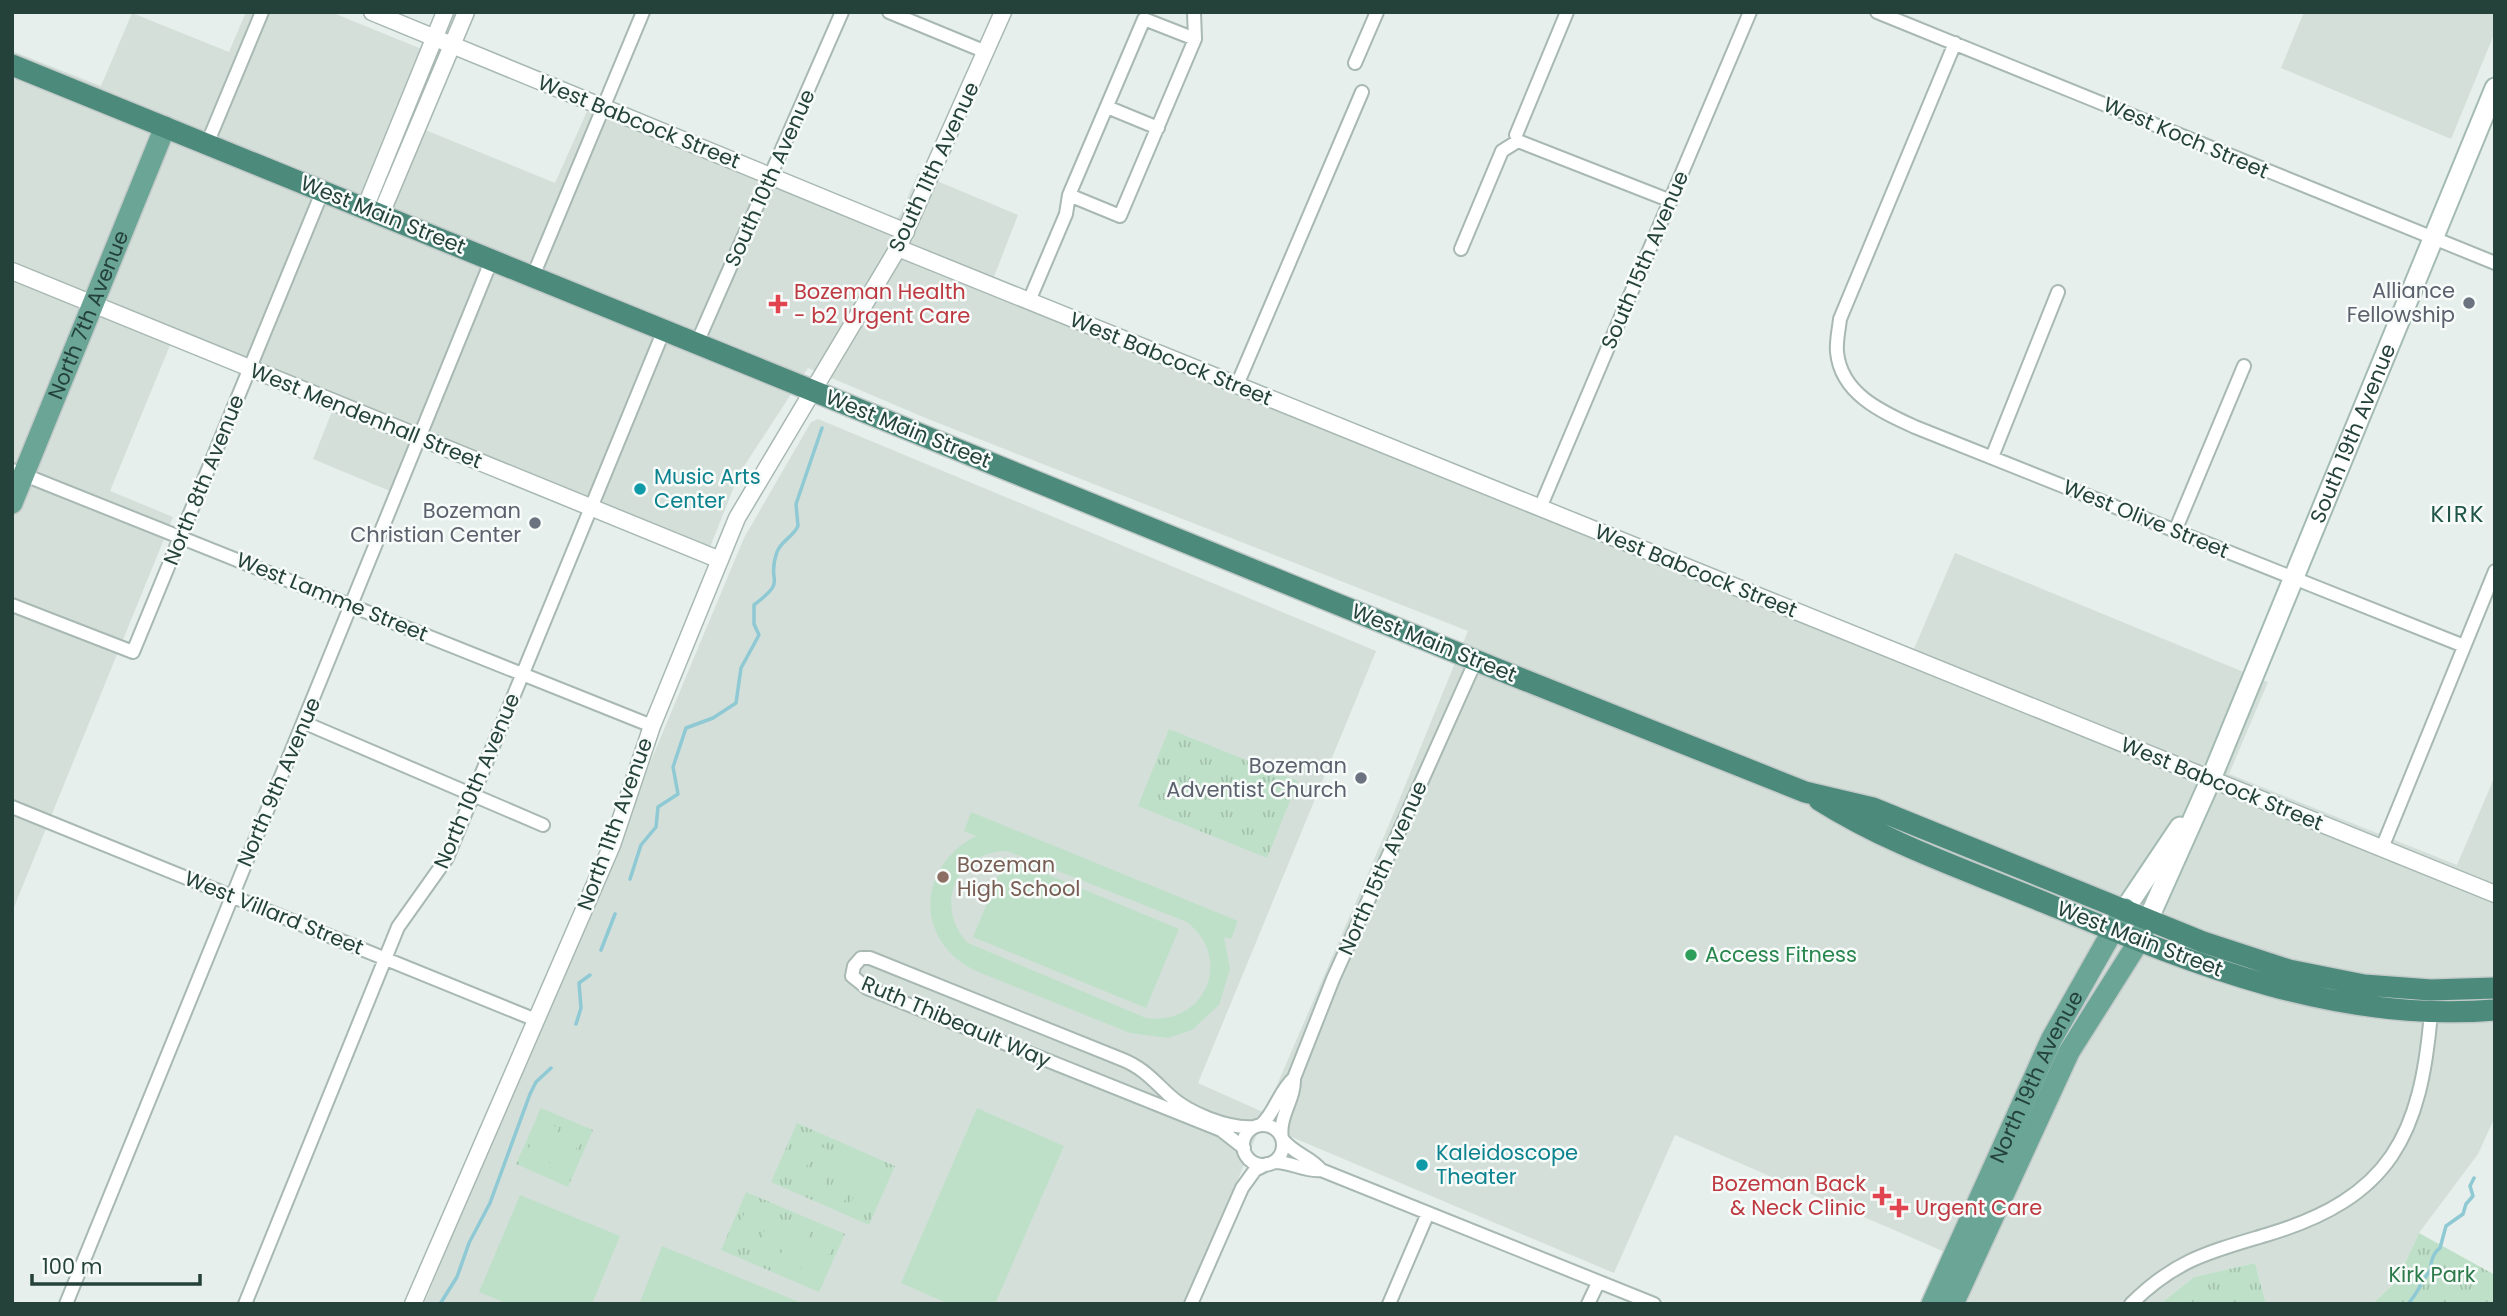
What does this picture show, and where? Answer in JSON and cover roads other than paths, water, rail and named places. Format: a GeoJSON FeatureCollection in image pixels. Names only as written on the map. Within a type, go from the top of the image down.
{"type":"FeatureCollection","features":[{"type":"Feature","properties":{"kind":"highway","name":"West Main Street"},"geometry":{"type":"LineString","coordinates":[[12,65],[1805,792],[1873,808],[2148,920],[2252,959],[2308,974],[2399,989],[2495,988]]}},
{"type":"Feature","properties":{"kind":"highway","name":"West Main Street"},"geometry":{"type":"LineString","coordinates":[[1805,792],[1865,829],[2138,941],[2284,992],[2361,1006],[2431,1012],[2495,1010]]}},
{"type":"Feature","properties":{"kind":"main road","name":"South 19th Avenue"},"geometry":{"type":"LineString","coordinates":[[2138,941],[2211,779],[2495,88]]}},
{"type":"Feature","properties":{"kind":"main road","name":"North 7th Avenue"},"geometry":{"type":"LineString","coordinates":[[12,503],[18,472],[93,305],[165,127]]}},
{"type":"Feature","properties":{"kind":"main road","name":"South 19th Avenue"},"geometry":{"type":"LineString","coordinates":[[2114,931],[2125,909],[2211,779]]}},
{"type":"Feature","properties":{"kind":"main road","name":"North 19th Avenue"},"geometry":{"type":"LineString","coordinates":[[1931,1304],[2051,1040],[2114,931]]}},
{"type":"Feature","properties":{"kind":"main road","name":"North 19th Avenue"},"geometry":{"type":"LineString","coordinates":[[1953,1304],[2069,1052],[2138,941]]}},
{"type":"Feature","properties":{"kind":"street"},"geometry":{"type":"LineString","coordinates":[[207,144],[262,12]]}},
{"type":"Feature","properties":{"kind":"street","name":"West Babcock Street"},"geometry":{"type":"LineString","coordinates":[[372,12],[906,232]]}},
{"type":"Feature","properties":{"kind":"street"},"geometry":{"type":"LineString","coordinates":[[373,211],[434,38],[446,12]]}},
{"type":"Feature","properties":{"kind":"street"},"geometry":{"type":"LineString","coordinates":[[373,211],[466,12]]}},
{"type":"Feature","properties":{"kind":"street"},"geometry":{"type":"LineString","coordinates":[[533,276],[601,107],[643,12]]}},
{"type":"Feature","properties":{"kind":"street","name":"South 10th Avenue"},"geometry":{"type":"LineString","coordinates":[[697,343],[842,12]]}},
{"type":"Feature","properties":{"kind":"street"},"geometry":{"type":"LineString","coordinates":[[889,12],[986,51]]}},
{"type":"Feature","properties":{"kind":"street","name":"South 11th Avenue"},"geometry":{"type":"LineString","coordinates":[[814,391],[906,232],[1003,12]]}},
{"type":"Feature","properties":{"kind":"street"},"geometry":{"type":"LineString","coordinates":[[1069,195],[1120,216],[1195,39],[1194,12]]}},
{"type":"Feature","properties":{"kind":"street"},"geometry":{"type":"LineString","coordinates":[[1355,63],[1377,12]]}},
{"type":"Feature","properties":{"kind":"street"},"geometry":{"type":"LineString","coordinates":[[1516,135],[1567,12]]}},
{"type":"Feature","properties":{"kind":"street","name":"South 15th Avenue"},"geometry":{"type":"LineString","coordinates":[[1540,508],[1749,12]]}},
{"type":"Feature","properties":{"kind":"street","name":"West Koch Street"},"geometry":{"type":"LineString","coordinates":[[1877,12],[2495,263]]}},
{"type":"Feature","properties":{"kind":"street"},"geometry":{"type":"LineString","coordinates":[[1029,301],[1066,214],[1069,195],[1144,19],[1195,39]]}},
{"type":"Feature","properties":{"kind":"street","name":"West Olive Street"},"geometry":{"type":"LineString","coordinates":[[1955,44],[1840,319],[1837,351],[1842,372],[1857,394],[1882,412],[2464,646]]}},
{"type":"Feature","properties":{"kind":"street"},"geometry":{"type":"LineString","coordinates":[[1237,385],[1362,92]]}},
{"type":"Feature","properties":{"kind":"street"},"geometry":{"type":"LineString","coordinates":[[1107,107],[1158,128]]}},
{"type":"Feature","properties":{"kind":"street"},"geometry":{"type":"LineString","coordinates":[[1461,249],[1502,151],[1518,141],[1671,201]]}},
{"type":"Feature","properties":{"kind":"street","name":"North 8th Avenue"},"geometry":{"type":"LineString","coordinates":[[12,605],[133,652],[323,190]]}},
{"type":"Feature","properties":{"kind":"street","name":"West Babcock Street"},"geometry":{"type":"LineString","coordinates":[[898,248],[2495,894]]}},
{"type":"Feature","properties":{"kind":"street","name":"North 9th Avenue"},"geometry":{"type":"LineString","coordinates":[[66,1304],[492,259]]}},
{"type":"Feature","properties":{"kind":"street","name":"West Mendenhall Street"},"geometry":{"type":"LineString","coordinates":[[12,271],[720,560]]}},
{"type":"Feature","properties":{"kind":"street"},"geometry":{"type":"LineString","coordinates":[[1992,457],[2058,292]]}},
{"type":"Feature","properties":{"kind":"street","name":"North 10th Avenue"},"geometry":{"type":"LineString","coordinates":[[245,1304],[398,926],[439,874],[474,796],[664,330]]}},
{"type":"Feature","properties":{"kind":"street"},"geometry":{"type":"LineString","coordinates":[[2175,531],[2244,366]]}},
{"type":"Feature","properties":{"kind":"street","name":"North 11th Avenue"},"geometry":{"type":"LineString","coordinates":[[413,1304],[612,845],[652,726],[720,560],[752,490],[814,391]]}},
{"type":"Feature","properties":{"kind":"street","name":"West Lamme Street"},"geometry":{"type":"LineString","coordinates":[[18,472],[652,726]]}},
{"type":"Feature","properties":{"kind":"street"},"geometry":{"type":"LineString","coordinates":[[2382,848],[2495,571]]}},
{"type":"Feature","properties":{"kind":"street","name":"North 15th Avenue"},"geometry":{"type":"LineString","coordinates":[[1283,1140],[1281,1122],[1294,1089],[1294,1078],[1333,979],[1476,660]]}},
{"type":"Feature","properties":{"kind":"street"},"geometry":{"type":"LineString","coordinates":[[304,723],[542,825]]}},
{"type":"Feature","properties":{"kind":"street","name":"West Villard Street"},"geometry":{"type":"LineString","coordinates":[[12,807],[536,1020]]}},
{"type":"Feature","properties":{"kind":"street","name":"Ruth Thibeault Way"},"geometry":{"type":"LineString","coordinates":[[1245,1151],[1221,1130],[867,988],[852,976],[853,966],[861,958],[870,958],[1141,1068],[1182,1105],[1233,1126],[1257,1126]]}},
{"type":"Feature","properties":{"kind":"street"},"geometry":{"type":"LineString","coordinates":[[2131,1304],[2175,1267],[2217,1249],[2310,1221],[2335,1208],[2378,1174],[2398,1146],[2417,1106],[2427,1065],[2431,1012]]}},
{"type":"Feature","properties":{"kind":"street","name":"North 15th Avenue"},"geometry":{"type":"LineString","coordinates":[[1257,1126],[1275,1109],[1286,1085],[1294,1078]]}},
{"type":"Feature","properties":{"kind":"street"},"geometry":{"type":"LineString","coordinates":[[1237,1200],[1246,1136],[1257,1126],[1274,1128],[1294,1152],[1316,1163],[1321,1170]]}},
{"type":"Feature","properties":{"kind":"street"},"geometry":{"type":"LineString","coordinates":[[1192,1304],[1237,1200],[1255,1170],[1270,1163],[1282,1152],[1283,1140]]}},
{"type":"Feature","properties":{"kind":"street"},"geometry":{"type":"LineString","coordinates":[[1245,1151],[1255,1163],[1289,1162],[1312,1171],[1321,1170],[1654,1304]]}},
{"type":"Feature","properties":{"kind":"street"},"geometry":{"type":"LineString","coordinates":[[1389,1304],[1428,1213]]}},
{"type":"Feature","properties":{"kind":"street"},"geometry":{"type":"LineString","coordinates":[[1588,1304],[1598,1283]]}},
{"type":"Feature","properties":{"kind":"waterway"},"geometry":{"type":"LineString","coordinates":[[630,879],[641,845],[656,827],[658,807],[678,794],[673,767],[686,728],[713,718],[736,703],[741,668],[759,635],[754,624],[754,605],[774,585],[773,570],[777,552],[798,526],[796,504],[822,428]]}},
{"type":"Feature","properties":{"kind":"waterway"},"geometry":{"type":"LineString","coordinates":[[601,950],[615,914]]}},
{"type":"Feature","properties":{"kind":"waterway"},"geometry":{"type":"LineString","coordinates":[[576,1024],[581,1008],[579,983],[590,975]]}},
{"type":"Feature","properties":{"kind":"waterway"},"geometry":{"type":"LineString","coordinates":[[440,1304],[457,1277],[469,1243],[490,1203],[530,1094],[536,1082],[551,1068]]}},
{"type":"Feature","properties":{"kind":"waterway"},"geometry":{"type":"LineString","coordinates":[[2408,1304],[2431,1269],[2446,1226],[2463,1214],[2466,1204],[2473,1196],[2470,1186],[2474,1178]]}},
{"type":"Feature","properties":{"kind":"place","name":"Alliance Fellowship"},"geometry":{"type":"Point","coordinates":[2469,303]}},
{"type":"Feature","properties":{"kind":"place","name":"Bozeman Health - b2 Urgent Care"},"geometry":{"type":"Point","coordinates":[778,304]}},
{"type":"Feature","properties":{"kind":"place","name":"Music Arts Center"},"geometry":{"type":"Point","coordinates":[640,489]}},
{"type":"Feature","properties":{"kind":"place","name":"Bozeman Christian Center"},"geometry":{"type":"Point","coordinates":[535,523]}},
{"type":"Feature","properties":{"kind":"place","name":"Bozeman Adventist Church"},"geometry":{"type":"Point","coordinates":[1361,778]}},
{"type":"Feature","properties":{"kind":"place","name":"Bozeman High School"},"geometry":{"type":"Point","coordinates":[943,877]}},
{"type":"Feature","properties":{"kind":"place","name":"Access Fitness"},"geometry":{"type":"Point","coordinates":[1691,955]}},
{"type":"Feature","properties":{"kind":"place","name":"Kaleidoscope Theater"},"geometry":{"type":"Point","coordinates":[1422,1165]}},
{"type":"Feature","properties":{"kind":"place","name":"Bozeman Back & Neck Clinic"},"geometry":{"type":"Point","coordinates":[1882,1196]}},
{"type":"Feature","properties":{"kind":"place","name":"Urgent Care"},"geometry":{"type":"Point","coordinates":[1899,1208]}},
{"type":"Feature","properties":{"kind":"district","name":"KIRK"},"geometry":{"type":"Point","coordinates":[2458,514]}},
{"type":"Feature","properties":{"kind":"park label","name":"Kirk Park"},"geometry":{"type":"Point","coordinates":[2432,1275]}}]}
